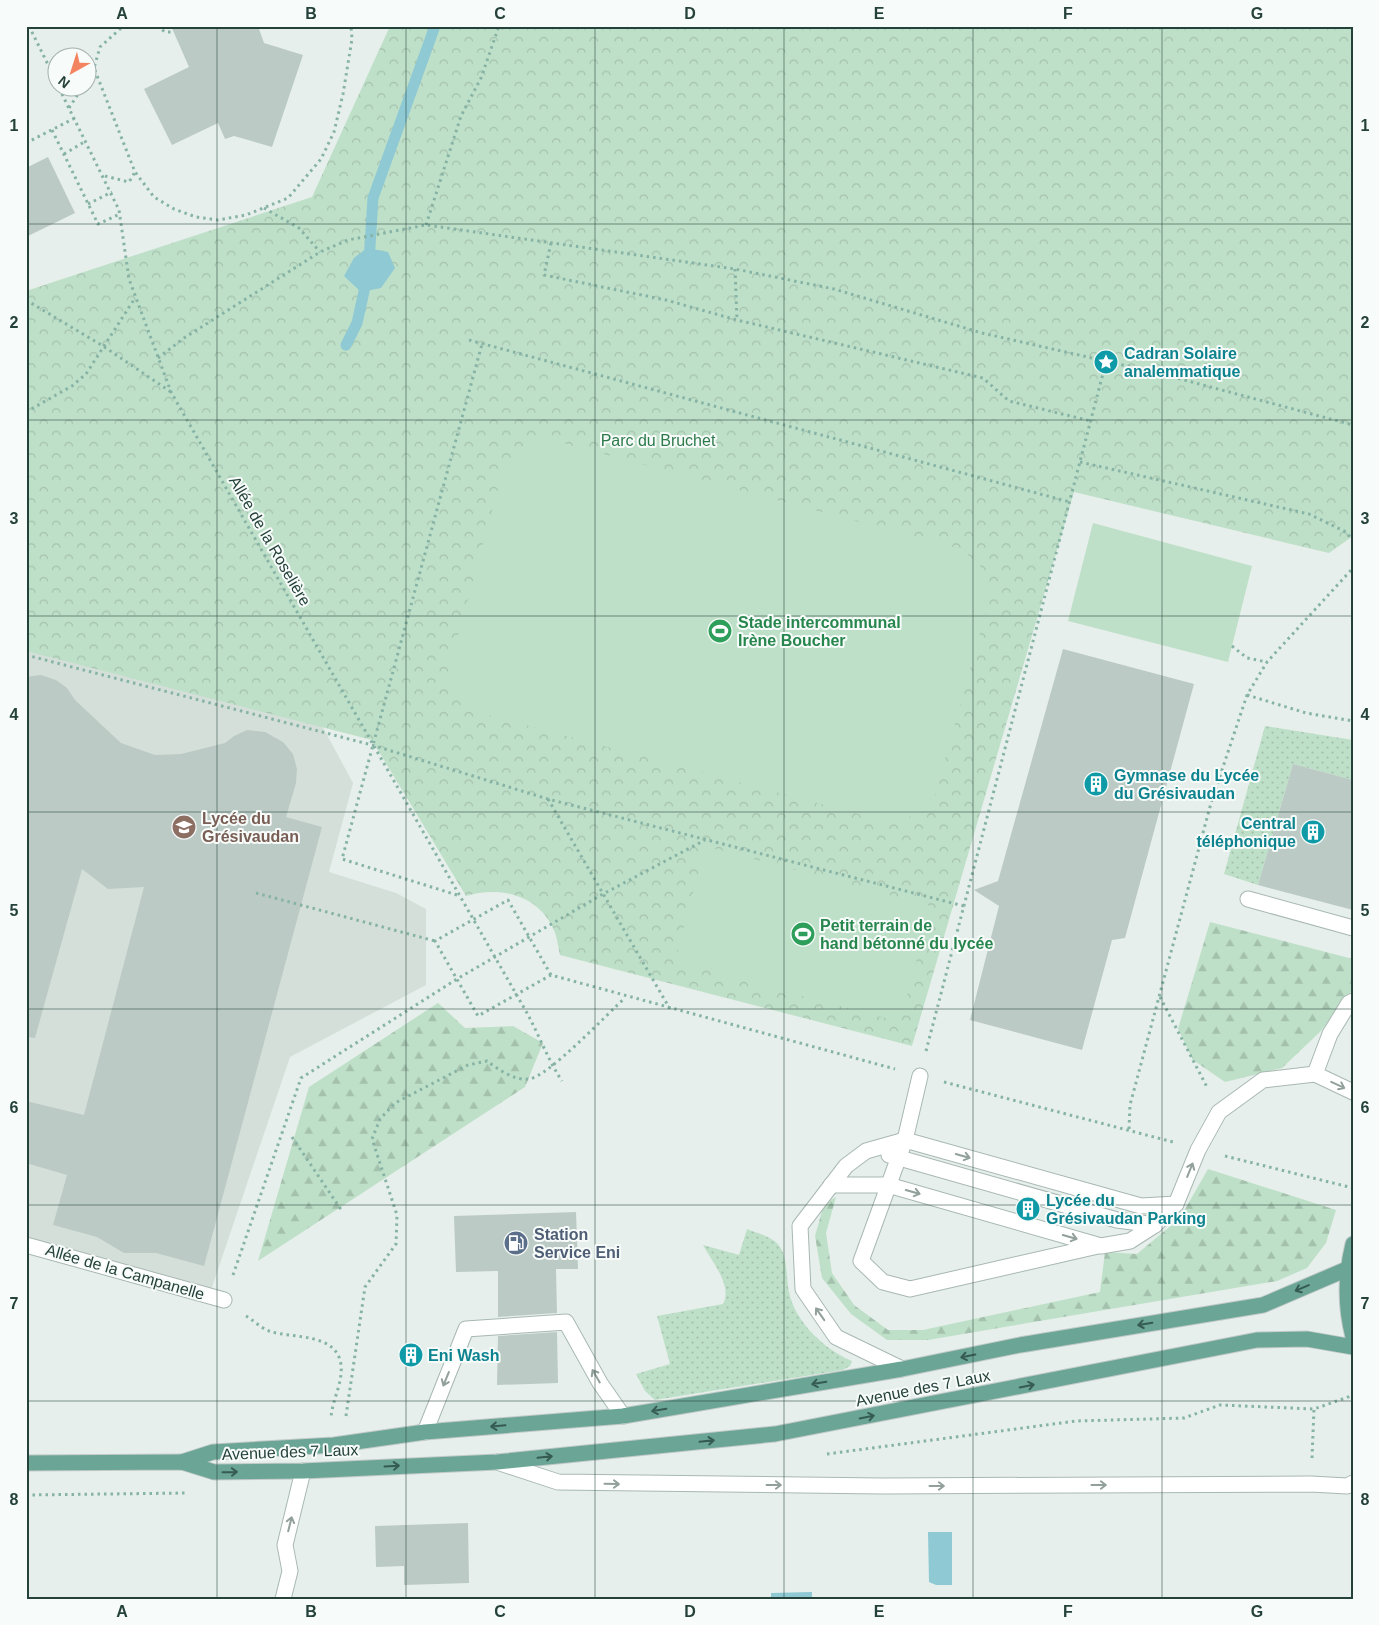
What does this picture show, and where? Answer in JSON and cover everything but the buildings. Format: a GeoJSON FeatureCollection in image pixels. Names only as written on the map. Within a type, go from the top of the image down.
{"type":"FeatureCollection","features":[{"type":"Feature","properties":{"kind":"main road"},"geometry":{"type":"LineString","coordinates":[[1353,1244],[1347,1268],[1349,1321],[1353,1338]]}},
{"type":"Feature","properties":{"kind":"main road"},"geometry":{"type":"LineString","coordinates":[[182,1462],[212,1452],[334,1445],[425,1432],[623,1416],[902,1369],[1020,1345],[1263,1305],[1347,1268]]}},
{"type":"Feature","properties":{"kind":"main road","name":"Avenue des 7 Laux"},"geometry":{"type":"LineString","coordinates":[[26,1463],[182,1462],[214,1472],[303,1471],[496,1462],[775,1434],[1257,1340],[1306,1339],[1353,1346]]}},
{"type":"Feature","properties":{"kind":"street"},"geometry":{"type":"LineString","coordinates":[[1248,899],[1353,928]]}},
{"type":"Feature","properties":{"kind":"street"},"geometry":{"type":"LineString","coordinates":[[1315,1074],[1330,1034],[1353,1001]]}},
{"type":"Feature","properties":{"kind":"street"},"geometry":{"type":"LineString","coordinates":[[920,1076],[905,1140],[861,1260],[884,1282],[910,1289],[1101,1246],[1130,1242],[1155,1225],[1176,1204],[1198,1150],[1219,1112],[1263,1080],[1315,1074],[1353,1092]]}},
{"type":"Feature","properties":{"kind":"street"},"geometry":{"type":"LineString","coordinates":[[902,1369],[836,1337],[803,1289],[800,1226],[846,1166],[866,1151],[905,1140],[1141,1206],[1176,1204]]}},
{"type":"Feature","properties":{"kind":"street"},"geometry":{"type":"LineString","coordinates":[[866,1151],[898,1157],[1117,1220],[1155,1225]]}},
{"type":"Feature","properties":{"kind":"street"},"geometry":{"type":"LineString","coordinates":[[831,1185],[888,1185],[1101,1246]]}},
{"type":"Feature","properties":{"kind":"street","name":"Allée de la Campanelle"},"geometry":{"type":"LineString","coordinates":[[26,1244],[224,1300]]}},
{"type":"Feature","properties":{"kind":"street"},"geometry":{"type":"LineString","coordinates":[[425,1432],[466,1329],[566,1322],[600,1383],[623,1416]]}},
{"type":"Feature","properties":{"kind":"street","name":"Avenue des 7 Laux"},"geometry":{"type":"LineString","coordinates":[[496,1462],[558,1482],[872,1486],[1351,1485]]}},
{"type":"Feature","properties":{"kind":"street"},"geometry":{"type":"LineString","coordinates":[[283,1599],[290,1571],[285,1545],[303,1471]]}},
{"type":"Feature","properties":{"kind":"path","name":"Allée de la Roselière"},"geometry":{"type":"LineString","coordinates":[[29,26],[48,65]]}},
{"type":"Feature","properties":{"kind":"path"},"geometry":{"type":"LineString","coordinates":[[98,54],[100,47],[120,29],[127,26]]}},
{"type":"Feature","properties":{"kind":"path"},"geometry":{"type":"LineString","coordinates":[[157,26],[165,32],[174,32]]}},
{"type":"Feature","properties":{"kind":"path"},"geometry":{"type":"LineString","coordinates":[[98,78],[135,172],[154,197],[174,210],[196,217],[218,220],[246,215],[288,198],[321,159],[334,132],[348,68],[352,40],[351,26]]}},
{"type":"Feature","properties":{"kind":"path"},"geometry":{"type":"LineString","coordinates":[[426,225],[461,116],[481,78],[499,26]]}},
{"type":"Feature","properties":{"kind":"path","name":"Allée de la Roselière"},"geometry":{"type":"LineString","coordinates":[[64,98],[112,192],[120,214],[129,279],[171,392],[457,895],[516,995],[562,1081]]}},
{"type":"Feature","properties":{"kind":"path"},"geometry":{"type":"LineString","coordinates":[[69,108],[76,98]]}},
{"type":"Feature","properties":{"kind":"path"},"geometry":{"type":"LineString","coordinates":[[26,144],[75,118]]}},
{"type":"Feature","properties":{"kind":"path"},"geometry":{"type":"LineString","coordinates":[[52,130],[98,224],[120,214]]}},
{"type":"Feature","properties":{"kind":"path"},"geometry":{"type":"LineString","coordinates":[[64,154],[86,141]]}},
{"type":"Feature","properties":{"kind":"path"},"geometry":{"type":"LineString","coordinates":[[104,176],[129,182],[135,172]]}},
{"type":"Feature","properties":{"kind":"path"},"geometry":{"type":"LineString","coordinates":[[88,204],[112,192]]}},
{"type":"Feature","properties":{"kind":"path"},"geometry":{"type":"LineString","coordinates":[[264,208],[299,228],[320,252]]}},
{"type":"Feature","properties":{"kind":"path"},"geometry":{"type":"LineString","coordinates":[[158,358],[184,338],[320,252],[348,240],[426,225],[735,269],[834,289],[982,333],[1158,373],[1353,425]]}},
{"type":"Feature","properties":{"kind":"path"},"geometry":{"type":"LineString","coordinates":[[551,243],[544,275],[666,300],[737,320],[983,378],[1009,401],[1091,421]]}},
{"type":"Feature","properties":{"kind":"path"},"geometry":{"type":"LineString","coordinates":[[735,269],[737,320]]}},
{"type":"Feature","properties":{"kind":"path"},"geometry":{"type":"LineString","coordinates":[[26,412],[72,386],[86,374],[136,298]]}},
{"type":"Feature","properties":{"kind":"path"},"geometry":{"type":"LineString","coordinates":[[26,300],[103,346],[171,392]]}},
{"type":"Feature","properties":{"kind":"path"},"geometry":{"type":"LineString","coordinates":[[469,340],[1070,502]]}},
{"type":"Feature","properties":{"kind":"path"},"geometry":{"type":"LineString","coordinates":[[457,895],[342,859],[482,344]]}},
{"type":"Feature","properties":{"kind":"path"},"geometry":{"type":"LineString","coordinates":[[920,1076],[1106,362]]}},
{"type":"Feature","properties":{"kind":"path"},"geometry":{"type":"LineString","coordinates":[[1080,462],[1309,514],[1346,532],[1353,541]]}},
{"type":"Feature","properties":{"kind":"path"},"geometry":{"type":"LineString","coordinates":[[1129,1129],[1130,1105],[1211,803],[1247,695],[1267,662],[1353,568]]}},
{"type":"Feature","properties":{"kind":"path"},"geometry":{"type":"LineString","coordinates":[[1232,646],[1247,658],[1267,662]]}},
{"type":"Feature","properties":{"kind":"path"},"geometry":{"type":"LineString","coordinates":[[26,655],[372,746],[548,799],[964,906]]}},
{"type":"Feature","properties":{"kind":"path"},"geometry":{"type":"LineString","coordinates":[[1247,695],[1306,713],[1353,721]]}},
{"type":"Feature","properties":{"kind":"path"},"geometry":{"type":"LineString","coordinates":[[548,799],[670,1010]]}},
{"type":"Feature","properties":{"kind":"path"},"geometry":{"type":"LineString","coordinates":[[333,1425],[330,1417],[340,1382],[341,1364],[336,1350],[321,1340],[268,1331],[224,1300],[302,1078],[457,979],[603,894],[705,840]]}},
{"type":"Feature","properties":{"kind":"path"},"geometry":{"type":"LineString","coordinates":[[256,893],[435,941],[508,900],[551,975],[626,997],[553,1067],[529,1079],[508,1075],[487,1061],[468,1065],[395,1102],[380,1119],[372,1139],[397,1215],[396,1244],[365,1287],[344,1425]]}},
{"type":"Feature","properties":{"kind":"path"},"geometry":{"type":"LineString","coordinates":[[435,941],[478,1016],[551,975]]}},
{"type":"Feature","properties":{"kind":"path"},"geometry":{"type":"LineString","coordinates":[[1159,996],[1219,1112]]}},
{"type":"Feature","properties":{"kind":"path"},"geometry":{"type":"LineString","coordinates":[[292,1137],[342,1211]]}},
{"type":"Feature","properties":{"kind":"path"},"geometry":{"type":"LineString","coordinates":[[1198,1150],[1353,1188]]}},
{"type":"Feature","properties":{"kind":"path"},"geometry":{"type":"LineString","coordinates":[[823,1454],[1076,1421],[1184,1418],[1220,1405],[1314,1409],[1351,1396]]}},
{"type":"Feature","properties":{"kind":"path"},"geometry":{"type":"LineString","coordinates":[[1311,1484],[1314,1409]]}},
{"type":"Feature","properties":{"kind":"shaded area","name":"Lycée du Grésivaudan"},"geometry":{"type":"Polygon","coordinates":[[[26,337],[149,424],[326,733],[353,783],[329,872],[396,893],[426,909],[426,985],[290,1057],[210,1293],[26,1238],[26,337]]]}},
{"type":"Feature","properties":{"kind":"green space","name":"Parc du Bruchet"},"geometry":{"type":"Polygon","coordinates":[[[390,26],[1353,26],[1353,536],[1329,553],[1074,492],[912,1046],[560,955],[553,928],[546,916],[527,900],[504,893],[491,892],[466,896],[372,740],[26,651],[26,291],[312,197],[390,26]]]}},
{"type":"Feature","properties":{"kind":"green space","name":"Stade intercommunal Irène Boucher"},"geometry":{"type":"Polygon","coordinates":[[[547,439],[957,548],[975,561],[983,570],[992,590],[935,795],[924,808],[908,817],[884,821],[477,712],[462,700],[453,686],[448,673],[504,467],[526,444],[547,439]]]}},
{"type":"Feature","properties":{"kind":"green space"},"geometry":{"type":"Polygon","coordinates":[[[1093,523],[1252,566],[1228,662],[1068,621],[1093,523]]]}},
{"type":"Feature","properties":{"kind":"green space"},"geometry":{"type":"Polygon","coordinates":[[[1265,726],[1353,740],[1353,780],[1293,764],[1258,885],[1224,874],[1265,726]]]}},
{"type":"Feature","properties":{"kind":"green space","name":"Petit terrain de hand bétonné du lycée"},"geometry":{"type":"Polygon","coordinates":[[[705,846],[931,906],[900,1022],[675,962],[705,846]]]}},
{"type":"Feature","properties":{"kind":"green space"},"geometry":{"type":"Polygon","coordinates":[[[1210,922],[1353,959],[1353,989],[1321,1031],[1282,1068],[1225,1082],[1193,1060],[1178,1029],[1210,922]]]}},
{"type":"Feature","properties":{"kind":"green space"},"geometry":{"type":"Polygon","coordinates":[[[438,1003],[465,1028],[513,1026],[543,1043],[525,1087],[258,1261],[309,1087],[438,1003]]]}},
{"type":"Feature","properties":{"kind":"green space"},"geometry":{"type":"Polygon","coordinates":[[[1208,1169],[1336,1210],[1326,1243],[1307,1268],[1277,1281],[928,1340],[887,1340],[851,1314],[822,1278],[815,1236],[824,1204],[836,1197],[826,1233],[832,1273],[854,1305],[888,1330],[923,1330],[1100,1292],[1105,1252],[1137,1254],[1180,1218],[1208,1169]]]}},
{"type":"Feature","properties":{"kind":"green space"},"geometry":{"type":"Polygon","coordinates":[[[747,1229],[770,1238],[780,1247],[786,1263],[789,1292],[798,1314],[804,1324],[822,1342],[852,1361],[850,1366],[843,1370],[655,1400],[645,1391],[636,1374],[670,1364],[657,1316],[723,1304],[725,1289],[723,1281],[703,1245],[739,1255],[747,1229]]]}},
{"type":"Feature","properties":{"kind":"water"},"geometry":{"type":"Polygon","coordinates":[[[367,248],[388,252],[395,268],[381,288],[361,292],[344,276],[354,258],[367,248]]]}},
{"type":"Feature","properties":{"kind":"water"},"geometry":{"type":"Polygon","coordinates":[[[928,1532],[952,1532],[952,1585],[936,1585],[929,1582],[928,1532]]]}},
{"type":"Feature","properties":{"kind":"water"},"geometry":{"type":"Polygon","coordinates":[[[812,1592],[812,1599],[771,1599],[771,1593],[812,1592]]]}},
{"type":"Feature","properties":{"kind":"waterway"},"geometry":{"type":"LineString","coordinates":[[369,262],[373,198],[435,26]]}},
{"type":"Feature","properties":{"kind":"waterway"},"geometry":{"type":"LineString","coordinates":[[346,345],[357,323],[367,278]]}},
{"type":"Feature","properties":{"kind":"place","name":"Cadran Solaire analemmatique"},"geometry":{"type":"Point","coordinates":[1106,362]}},
{"type":"Feature","properties":{"kind":"place","name":"Stade intercommunal Irène Boucher"},"geometry":{"type":"Point","coordinates":[720,631]}},
{"type":"Feature","properties":{"kind":"place","name":"Gymnase du Lycée du Grésivaudan"},"geometry":{"type":"Point","coordinates":[1096,784]}},
{"type":"Feature","properties":{"kind":"place","name":"Lycée du Grésivaudan"},"geometry":{"type":"Point","coordinates":[184,827]}},
{"type":"Feature","properties":{"kind":"place","name":"Central téléphonique"},"geometry":{"type":"Point","coordinates":[1313,832]}},
{"type":"Feature","properties":{"kind":"place","name":"Petit terrain de hand bétonné du lycée"},"geometry":{"type":"Point","coordinates":[803,934]}},
{"type":"Feature","properties":{"kind":"place","name":"Lycée du Grésivaudan Parking"},"geometry":{"type":"Point","coordinates":[1028,1209]}},
{"type":"Feature","properties":{"kind":"place","name":"Station Service Eni"},"geometry":{"type":"Point","coordinates":[516,1243]}},
{"type":"Feature","properties":{"kind":"place","name":"Eni Wash"},"geometry":{"type":"Point","coordinates":[411,1355]}}]}
